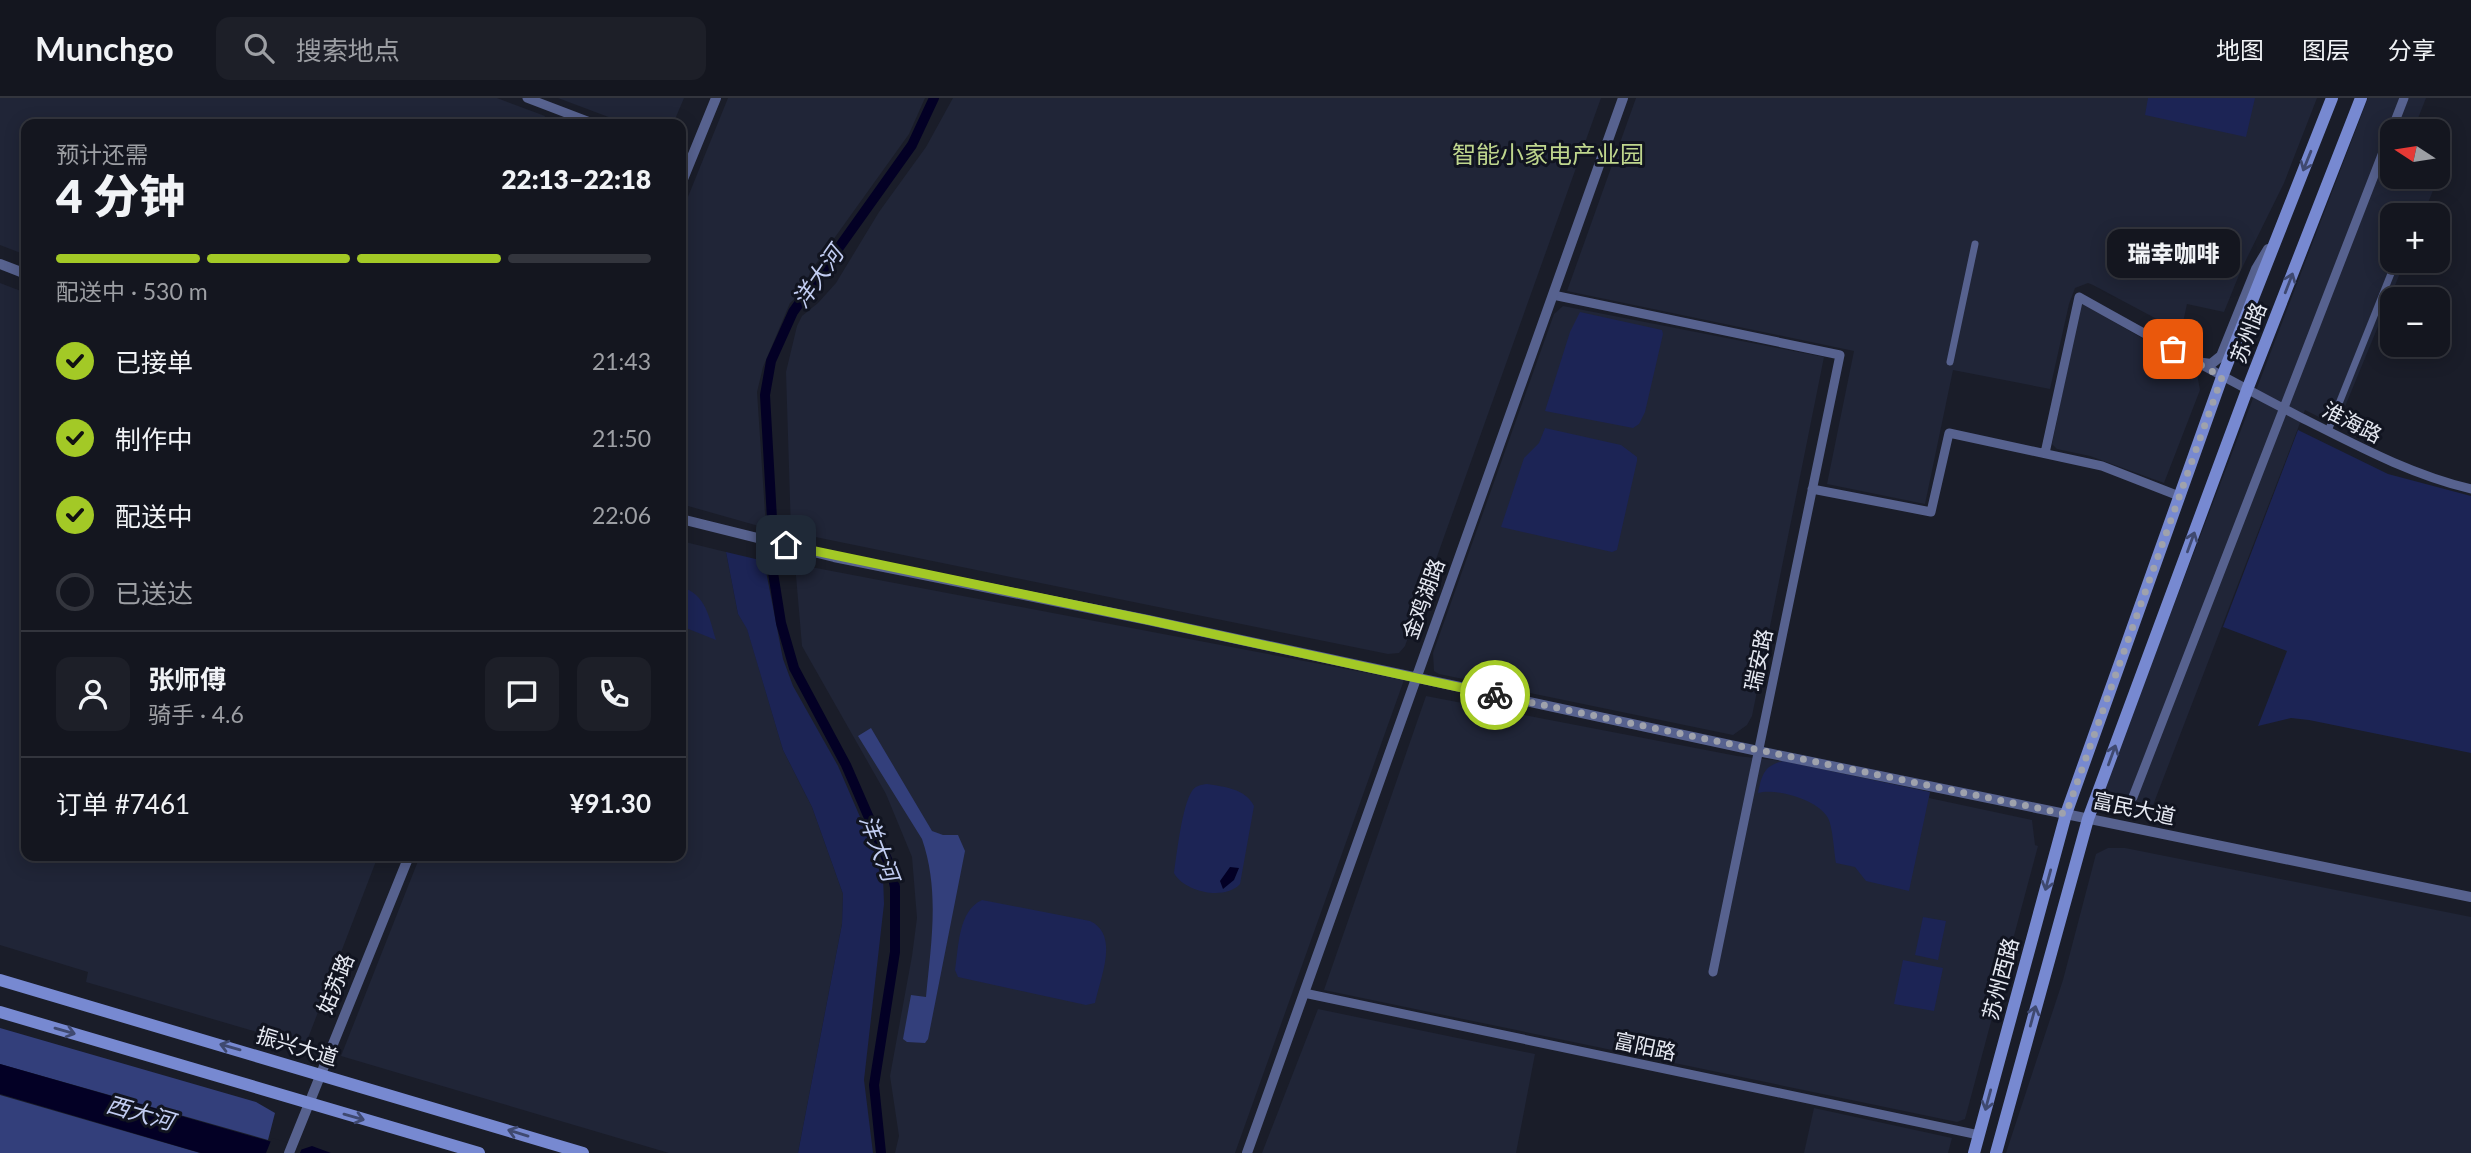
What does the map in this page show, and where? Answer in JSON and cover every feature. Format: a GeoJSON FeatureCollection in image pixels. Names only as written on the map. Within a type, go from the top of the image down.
{"type":"FeatureCollection","features":[{"type":"Feature","properties":{"kind":"main road","name":"苏州路"},"geometry":{"type":"LineString","coordinates":[[2066,814],[2222,377],[2332,98]]}},
{"type":"Feature","properties":{"kind":"main road","name":"苏州路"},"geometry":{"type":"LineString","coordinates":[[2088,819],[2247,390],[2361,98]]}},
{"type":"Feature","properties":{"kind":"main road","name":"苏州西路"},"geometry":{"type":"LineString","coordinates":[[1974,1153],[2066,814]]}},
{"type":"Feature","properties":{"kind":"main road","name":"苏州西路"},"geometry":{"type":"LineString","coordinates":[[1996,1153],[2088,819]]}},
{"type":"Feature","properties":{"kind":"main road","name":"振兴大道"},"geometry":{"type":"LineString","coordinates":[[0,980],[583,1153]]}},
{"type":"Feature","properties":{"kind":"main road"},"geometry":{"type":"LineString","coordinates":[[0,1012],[480,1153]]}},
{"type":"Feature","properties":{"kind":"street"},"geometry":{"type":"LineString","coordinates":[[527,98],[582,119]]}},
{"type":"Feature","properties":{"kind":"street"},"geometry":{"type":"LineString","coordinates":[[686,157],[716,98]]}},
{"type":"Feature","properties":{"kind":"street","name":"金鸡湖路"},"geometry":{"type":"LineString","coordinates":[[1247,1153],[1623,98]]}},
{"type":"Feature","properties":{"kind":"street"},"geometry":{"type":"LineString","coordinates":[[2133,797],[2404,98]]}},
{"type":"Feature","properties":{"kind":"street"},"geometry":{"type":"LineString","coordinates":[[2196,362],[2211,364],[2221,356],[2256,270],[2281,225]]}},
{"type":"Feature","properties":{"kind":"street"},"geometry":{"type":"LineString","coordinates":[[1950,362],[1975,244]]}},
{"type":"Feature","properties":{"kind":"street"},"geometry":{"type":"LineString","coordinates":[[0,264],[21,272]]}},
{"type":"Feature","properties":{"kind":"street"},"geometry":{"type":"LineString","coordinates":[[2328,431],[2391,273]]}},
{"type":"Feature","properties":{"kind":"street","name":"瑞安路"},"geometry":{"type":"LineString","coordinates":[[1553,295],[1840,355],[1713,972]]}},
{"type":"Feature","properties":{"kind":"street","name":"淮海路"},"geometry":{"type":"LineString","coordinates":[[2045,453],[2079,297],[2222,377],[2328,431],[2412,472],[2471,489]]}},
{"type":"Feature","properties":{"kind":"street"},"geometry":{"type":"LineString","coordinates":[[1812,489],[1931,512],[1949,433],[2102,466],[2179,496]]}},
{"type":"Feature","properties":{"kind":"street","name":"富民大道"},"geometry":{"type":"LineString","coordinates":[[686,520],[834,556],[1162,623],[1758,751],[2471,897]]}},
{"type":"Feature","properties":{"kind":"street","name":"姑苏路"},"geometry":{"type":"LineString","coordinates":[[289,1153],[407,861]]}},
{"type":"Feature","properties":{"kind":"street","name":"富阳路"},"geometry":{"type":"LineString","coordinates":[[1304,993],[1979,1135]]}},
{"type":"Feature","properties":{"kind":"shaded area"},"geometry":{"type":"Polygon","coordinates":[[[0,98],[497,98],[545,116],[544,119],[21,119],[21,253],[0,245],[0,98]]]}},
{"type":"Feature","properties":{"kind":"shaded area"},"geometry":{"type":"Polygon","coordinates":[[[558,98],[684,98],[675,119],[614,119],[558,98]]]}},
{"type":"Feature","properties":{"kind":"shaded area"},"geometry":{"type":"Polygon","coordinates":[[[728,98],[925,98],[909,134],[810,272],[805,289],[790,303],[763,367],[757,392],[766,528],[686,505],[686,202],[728,98]]]}},
{"type":"Feature","properties":{"kind":"shaded area"},"geometry":{"type":"Polygon","coordinates":[[[953,98],[1601,98],[1405,646],[1399,653],[1388,654],[791,532],[786,372],[797,326],[802,316],[836,283],[879,212],[926,147],[953,98]]]}},
{"type":"Feature","properties":{"kind":"shaded area"},"geometry":{"type":"Polygon","coordinates":[[[1636,98],[2317,98],[2284,183],[2241,270],[2224,312],[2187,304],[2182,327],[2168,325],[2088,283],[2075,288],[2050,389],[1953,370],[1925,504],[1827,484],[1854,351],[1567,291],[1636,98]]]}},
{"type":"Feature","properties":{"kind":"shaded area"},"geometry":{"type":"Polygon","coordinates":[[[2148,98],[2255,98],[2246,137],[2145,115],[2148,98]]]}},
{"type":"Feature","properties":{"kind":"shaded area"},"geometry":{"type":"Polygon","coordinates":[[[2368,98],[2426,98],[2418,119],[2380,119],[2380,189],[2434,189],[2428,203],[2380,203],[2380,273],[2400,273],[2394,287],[2380,287],[2380,322],[2337,426],[2305,410],[2150,813],[2102,803],[2103,790],[2368,98]]]}},
{"type":"Feature","properties":{"kind":"shaded area"},"geometry":{"type":"Polygon","coordinates":[[[0,283],[21,291],[21,861],[376,861],[305,1046],[86,982],[88,972],[0,945],[0,283]]]}},
{"type":"Feature","properties":{"kind":"shaded area"},"geometry":{"type":"Polygon","coordinates":[[[2081,303],[2189,365],[2197,374],[2200,390],[2164,483],[2090,456],[2057,449],[2052,444],[2081,303]]]}},
{"type":"Feature","properties":{"kind":"shaded area"},"geometry":{"type":"Polygon","coordinates":[[[1563,306],[1824,357],[1752,716],[1747,725],[1733,735],[1434,671],[1433,653],[1554,314],[1563,306]]]}},
{"type":"Feature","properties":{"kind":"shaded area"},"geometry":{"type":"Polygon","coordinates":[[[1580,312],[1662,330],[1645,412],[1639,424],[1633,428],[1545,411],[1570,332],[1580,312]]]}},
{"type":"Feature","properties":{"kind":"shaded area"},"geometry":{"type":"Polygon","coordinates":[[[1545,428],[1621,445],[1637,457],[1617,550],[1612,552],[1501,527],[1524,458],[1539,443],[1545,428]]]}},
{"type":"Feature","properties":{"kind":"shaded area"},"geometry":{"type":"Polygon","coordinates":[[[2298,430],[2388,474],[2471,496],[2471,753],[2309,720],[2291,718],[2258,726],[2287,651],[2223,627],[2298,430]]]}},
{"type":"Feature","properties":{"kind":"shaded area"},"geometry":{"type":"Polygon","coordinates":[[[686,542],[726,552],[738,614],[747,628],[783,750],[812,807],[843,894],[842,924],[798,1153],[669,1153],[341,1056],[418,861],[686,861],[686,542]]]}},
{"type":"Feature","properties":{"kind":"shaded area"},"geometry":{"type":"Polygon","coordinates":[[[726,552],[764,561],[783,659],[793,686],[838,766],[883,876],[884,904],[864,1080],[873,1153],[798,1153],[842,924],[843,894],[812,807],[783,750],[747,629],[738,614],[726,552]]]}},
{"type":"Feature","properties":{"kind":"shaded area"},"geometry":{"type":"Polygon","coordinates":[[[795,564],[1404,680],[1235,1153],[895,1153],[899,1136],[890,1076],[917,918],[912,857],[886,794],[802,646],[795,564]]]}},
{"type":"Feature","properties":{"kind":"shaded area"},"geometry":{"type":"Polygon","coordinates":[[[686,589],[701,601],[716,640],[686,628],[686,589]]]}},
{"type":"Feature","properties":{"kind":"shaded area"},"geometry":{"type":"Polygon","coordinates":[[[1426,696],[1737,756],[1783,761],[1930,792],[1929,798],[2032,820],[2035,845],[2038,846],[1965,1119],[1957,1122],[1324,990],[1426,696]]]}},
{"type":"Feature","properties":{"kind":"shaded area"},"geometry":{"type":"Polygon","coordinates":[[[871,728],[932,831],[943,835],[958,835],[965,851],[928,1039],[925,1043],[907,1042],[903,1039],[911,995],[926,997],[933,918],[928,859],[922,839],[858,736],[871,728]]]}},
{"type":"Feature","properties":{"kind":"shaded area"},"geometry":{"type":"Polygon","coordinates":[[[1783,761],[1930,792],[1909,891],[1866,881],[1855,867],[1836,863],[1830,822],[1816,806],[1786,794],[1758,793],[1765,772],[1772,765],[1783,761]]]}},
{"type":"Feature","properties":{"kind":"shaded area"},"geometry":{"type":"Polygon","coordinates":[[[1207,784],[1240,792],[1254,806],[1240,884],[1225,892],[1195,889],[1179,880],[1174,873],[1188,798],[1195,788],[1207,784]]]}},
{"type":"Feature","properties":{"kind":"shaded area"},"geometry":{"type":"Polygon","coordinates":[[[2108,848],[2125,848],[2471,917],[2471,1153],[2006,1153],[2063,980],[2096,854],[2108,848]]]}},
{"type":"Feature","properties":{"kind":"shaded area"},"geometry":{"type":"Polygon","coordinates":[[[982,900],[1090,921],[1099,928],[1104,936],[1106,958],[1095,1003],[1086,1005],[958,977],[955,970],[961,930],[968,912],[982,900]]]}},
{"type":"Feature","properties":{"kind":"shaded area"},"geometry":{"type":"Polygon","coordinates":[[[1923,917],[1946,921],[1938,960],[1915,955],[1923,917]]]}},
{"type":"Feature","properties":{"kind":"shaded area"},"geometry":{"type":"Polygon","coordinates":[[[1903,960],[1943,968],[1934,1011],[1894,1004],[1903,960]]]}},
{"type":"Feature","properties":{"kind":"shaded area"},"geometry":{"type":"Polygon","coordinates":[[[1318,1009],[1535,1054],[1516,1153],[1262,1153],[1318,1009]]]}},
{"type":"Feature","properties":{"kind":"shaded area"},"geometry":{"type":"Polygon","coordinates":[[[0,1028],[256,1102],[275,1113],[268,1140],[0,1064],[0,1028]]]}},
{"type":"Feature","properties":{"kind":"shaded area"},"geometry":{"type":"Polygon","coordinates":[[[0,1095],[200,1153],[0,1153],[0,1095]]]}},
{"type":"Feature","properties":{"kind":"shaded area"},"geometry":{"type":"Polygon","coordinates":[[[1814,1108],[1952,1138],[1948,1153],[1804,1153],[1814,1108]]]}},
{"type":"Feature","properties":{"kind":"water"},"geometry":{"type":"Polygon","coordinates":[[[1230,867],[1239,868],[1234,880],[1223,889],[1220,881],[1230,867]]]}},
{"type":"Feature","properties":{"kind":"water","name":"西大河"},"geometry":{"type":"Polygon","coordinates":[[[0,1064],[300,1150],[312,1146],[331,1153],[201,1153],[0,1094],[0,1064]]]}},
{"type":"Feature","properties":{"kind":"pier"},"geometry":{"type":"Polygon","coordinates":[[[272,1138],[303,1145],[300,1153],[266,1153],[272,1138]]]}},
{"type":"Feature","properties":{"kind":"waterway","name":"洋大河"},"geometry":{"type":"LineString","coordinates":[[772,519],[765,395],[771,361],[793,312],[912,145],[934,98]]}},
{"type":"Feature","properties":{"kind":"waterway","name":"洋大河"},"geometry":{"type":"LineString","coordinates":[[771,560],[781,623],[794,668],[846,765],[890,866],[895,887],[895,952],[874,1085],[881,1153]]}},
{"type":"Feature","properties":{"kind":"way so far"},"geometry":{"type":"LineString","coordinates":[[1495,695],[2066,814],[2222,377],[2173,349]]}},
{"type":"Feature","properties":{"kind":"place","name":"瑞幸咖啡"},"geometry":{"type":"Point","coordinates":[2173,349]}},
{"type":"Feature","properties":{"kind":"district","name":"智能小家电产业园"},"geometry":{"type":"Point","coordinates":[1548,155]}},
{"type":"Feature","properties":{"kind":"route"},"geometry":{"type":"LineString","coordinates":[[786,545],[1495,695]]}}]}
